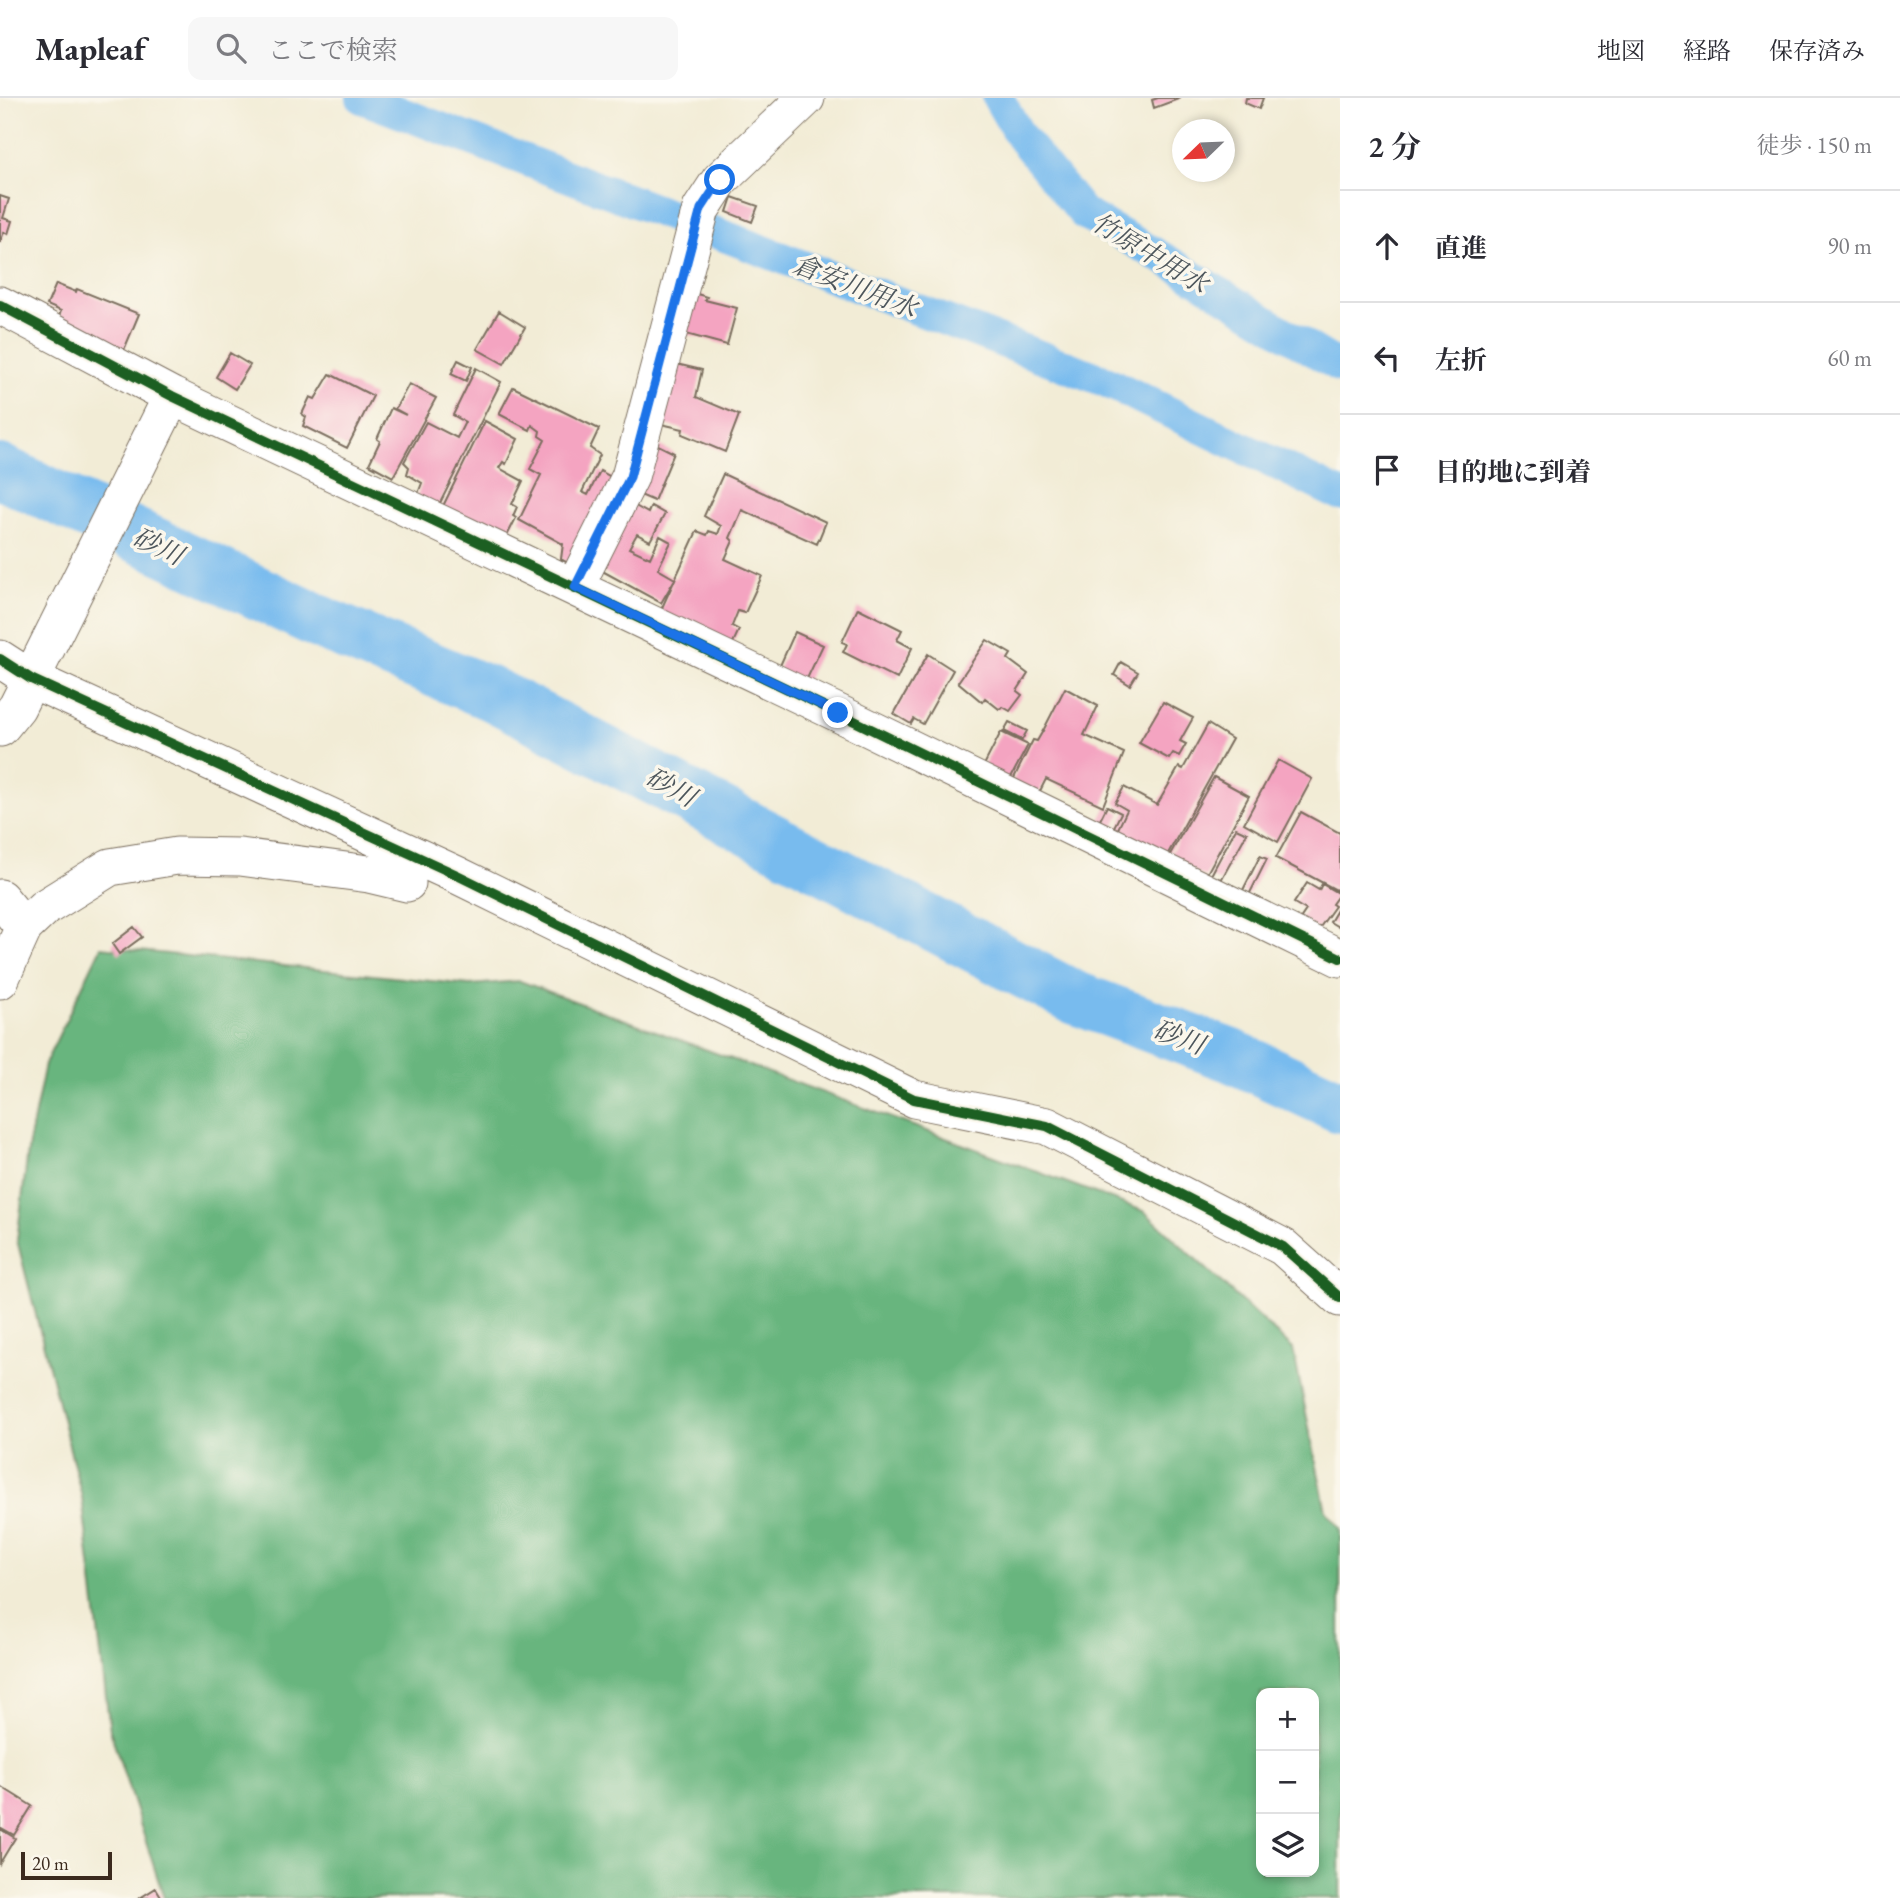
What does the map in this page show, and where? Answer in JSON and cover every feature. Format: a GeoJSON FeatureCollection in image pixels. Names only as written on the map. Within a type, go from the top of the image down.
{"type":"FeatureCollection","features":[{"type":"Feature","properties":{"kind":"street"},"geometry":{"type":"LineString","coordinates":[[575,587],[630,477],[701,209],[720,180],[806,98]]}},
{"type":"Feature","properties":{"kind":"street"},"geometry":{"type":"LineString","coordinates":[[0,305],[172,396],[575,587],[1340,958]]}},
{"type":"Feature","properties":{"kind":"street"},"geometry":{"type":"LineString","coordinates":[[0,728],[17,707],[35,673],[172,396]]}},
{"type":"Feature","properties":{"kind":"street"},"geometry":{"type":"LineString","coordinates":[[0,659],[35,673],[457,875],[914,1099],[1047,1126],[1283,1247],[1340,1298]]}},
{"type":"Feature","properties":{"kind":"street"},"geometry":{"type":"LineString","coordinates":[[0,980],[24,927],[44,908],[110,867],[177,856],[240,857],[369,874],[407,883]]}},
{"type":"Feature","properties":{"kind":"street"},"geometry":{"type":"LineString","coordinates":[[0,898],[24,927]]}},
{"type":"Feature","properties":{"kind":"green space"},"geometry":{"type":"Polygon","coordinates":[[[101,947],[470,985],[520,981],[1144,1211],[1293,1349],[1326,1511],[1340,1528],[1340,1898],[164,1898],[110,1730],[82,1497],[17,1240],[29,1143],[45,1064],[101,947]]]}},
{"type":"Feature","properties":{"kind":"building"},"geometry":{"type":"Polygon","coordinates":[[[1181,98],[1154,108],[1152,100],[1181,98]]]}},
{"type":"Feature","properties":{"kind":"building"},"geometry":{"type":"Polygon","coordinates":[[[1246,98],[1263,98],[1259,109],[1245,103],[1246,98]]]}},
{"type":"Feature","properties":{"kind":"building"},"geometry":{"type":"Polygon","coordinates":[[[0,196],[9,199],[3,218],[12,221],[8,234],[4,232],[0,243],[0,196]]]}},
{"type":"Feature","properties":{"kind":"building"},"geometry":{"type":"Polygon","coordinates":[[[732,197],[758,206],[752,222],[727,212],[732,197]]]}},
{"type":"Feature","properties":{"kind":"building"},"geometry":{"type":"Polygon","coordinates":[[[56,284],[76,292],[77,289],[139,314],[124,350],[57,322],[61,311],[47,305],[56,284]]]}},
{"type":"Feature","properties":{"kind":"building"},"geometry":{"type":"Polygon","coordinates":[[[697,294],[707,297],[705,300],[737,308],[727,345],[686,334],[697,294]]]}},
{"type":"Feature","properties":{"kind":"building"},"geometry":{"type":"Polygon","coordinates":[[[499,311],[525,327],[504,364],[477,349],[499,311]]]}},
{"type":"Feature","properties":{"kind":"building"},"geometry":{"type":"Polygon","coordinates":[[[230,353],[250,365],[235,389],[216,377],[230,353]]]}},
{"type":"Feature","properties":{"kind":"building"},"geometry":{"type":"Polygon","coordinates":[[[458,360],[472,367],[466,381],[451,374],[458,360]]]}},
{"type":"Feature","properties":{"kind":"building"},"geometry":{"type":"Polygon","coordinates":[[[672,363],[702,370],[696,397],[739,415],[725,452],[682,434],[683,429],[657,423],[672,363]]]}},
{"type":"Feature","properties":{"kind":"building"},"geometry":{"type":"Polygon","coordinates":[[[476,368],[501,382],[438,507],[417,496],[422,483],[407,474],[409,467],[404,462],[426,422],[457,438],[465,422],[453,415],[476,368]]]}},
{"type":"Feature","properties":{"kind":"building"},"geometry":{"type":"Polygon","coordinates":[[[330,374],[373,396],[347,448],[303,426],[306,417],[302,414],[310,397],[315,399],[330,374]]]}},
{"type":"Feature","properties":{"kind":"building"},"geometry":{"type":"Polygon","coordinates":[[[409,384],[436,398],[393,477],[369,464],[391,408],[406,415],[395,409],[409,384]]]}},
{"type":"Feature","properties":{"kind":"building"},"geometry":{"type":"Polygon","coordinates":[[[513,387],[599,429],[590,448],[600,455],[582,492],[588,495],[600,471],[618,481],[575,567],[561,559],[563,544],[519,520],[541,475],[530,469],[545,440],[539,436],[540,431],[532,425],[530,430],[499,414],[513,387]]]}},
{"type":"Feature","properties":{"kind":"building"},"geometry":{"type":"Polygon","coordinates":[[[485,421],[518,439],[506,464],[503,462],[499,468],[523,481],[512,504],[517,507],[513,516],[516,518],[505,540],[442,508],[485,421]]]}},
{"type":"Feature","properties":{"kind":"building"},"geometry":{"type":"Polygon","coordinates":[[[652,442],[674,453],[654,501],[631,491],[652,442]]]}},
{"type":"Feature","properties":{"kind":"building"},"geometry":{"type":"Polygon","coordinates":[[[723,474],[826,522],[817,544],[742,510],[730,538],[733,541],[725,559],[762,576],[745,613],[738,611],[732,626],[739,630],[732,645],[660,612],[697,531],[707,535],[709,531],[718,534],[721,526],[704,516],[723,474]]]}},
{"type":"Feature","properties":{"kind":"building"},"geometry":{"type":"Polygon","coordinates":[[[630,503],[648,513],[651,506],[665,514],[650,541],[637,534],[629,548],[650,558],[660,536],[671,542],[658,569],[675,579],[661,603],[595,567],[630,503]]]}},
{"type":"Feature","properties":{"kind":"building"},"geometry":{"type":"Polygon","coordinates":[[[858,608],[902,630],[897,640],[912,648],[897,679],[843,652],[847,644],[842,642],[858,608]]]}},
{"type":"Feature","properties":{"kind":"building"},"geometry":{"type":"Polygon","coordinates":[[[795,632],[823,645],[805,683],[778,670],[795,632]]]}},
{"type":"Feature","properties":{"kind":"building"},"geometry":{"type":"Polygon","coordinates":[[[987,640],[1011,654],[1008,659],[1028,674],[1017,691],[1022,695],[1010,711],[1003,707],[999,709],[985,698],[982,702],[958,682],[987,640]]]}},
{"type":"Feature","properties":{"kind":"building"},"geometry":{"type":"Polygon","coordinates":[[[928,654],[953,670],[923,724],[914,719],[911,724],[894,714],[928,654]]]}},
{"type":"Feature","properties":{"kind":"building"},"geometry":{"type":"Polygon","coordinates":[[[1121,662],[1138,672],[1130,685],[1114,675],[1121,662]]]}},
{"type":"Feature","properties":{"kind":"building"},"geometry":{"type":"Polygon","coordinates":[[[1065,688],[1098,706],[1084,735],[1124,753],[1103,806],[1046,779],[1038,795],[1012,782],[1033,740],[1037,741],[1065,688]]]}},
{"type":"Feature","properties":{"kind":"building"},"geometry":{"type":"Polygon","coordinates":[[[1163,702],[1193,718],[1180,741],[1186,744],[1179,756],[1173,753],[1169,759],[1139,743],[1163,702]]]}},
{"type":"Feature","properties":{"kind":"building"},"geometry":{"type":"Polygon","coordinates":[[[1009,722],[1027,731],[1022,740],[1004,731],[1009,722]]]}},
{"type":"Feature","properties":{"kind":"building"},"geometry":{"type":"Polygon","coordinates":[[[1208,724],[1232,739],[1165,859],[1116,833],[1127,810],[1115,803],[1124,787],[1157,805],[1179,767],[1183,769],[1208,724]]]}},
{"type":"Feature","properties":{"kind":"building"},"geometry":{"type":"Polygon","coordinates":[[[1001,732],[1028,745],[1008,783],[982,769],[1001,732]]]}},
{"type":"Feature","properties":{"kind":"building"},"geometry":{"type":"Polygon","coordinates":[[[1278,760],[1312,779],[1278,842],[1244,823],[1278,760]]]}},
{"type":"Feature","properties":{"kind":"building"},"geometry":{"type":"Polygon","coordinates":[[[1214,777],[1249,796],[1205,877],[1168,858],[1214,777]]]}},
{"type":"Feature","properties":{"kind":"building"},"geometry":{"type":"Polygon","coordinates":[[[1107,806],[1121,813],[1111,833],[1097,826],[1107,806]]]}},
{"type":"Feature","properties":{"kind":"building"},"geometry":{"type":"Polygon","coordinates":[[[1301,812],[1340,833],[1340,892],[1276,858],[1301,812]]]}},
{"type":"Feature","properties":{"kind":"building"},"geometry":{"type":"Polygon","coordinates":[[[1236,828],[1247,833],[1220,882],[1210,877],[1236,828]]]}},
{"type":"Feature","properties":{"kind":"building"},"geometry":{"type":"Polygon","coordinates":[[[1260,856],[1267,859],[1249,895],[1242,892],[1260,856]]]}},
{"type":"Feature","properties":{"kind":"building"},"geometry":{"type":"Polygon","coordinates":[[[1307,883],[1319,890],[1322,884],[1339,894],[1332,904],[1335,906],[1318,930],[1300,919],[1306,910],[1294,903],[1307,883]]]}},
{"type":"Feature","properties":{"kind":"building"},"geometry":{"type":"Polygon","coordinates":[[[1340,905],[1340,928],[1330,922],[1340,905]]]}},
{"type":"Feature","properties":{"kind":"building"},"geometry":{"type":"Polygon","coordinates":[[[134,927],[142,937],[119,954],[112,944],[134,927]]]}},
{"type":"Feature","properties":{"kind":"building"},"geometry":{"type":"Polygon","coordinates":[[[0,1786],[32,1806],[14,1835],[0,1827],[0,1786]]]}},
{"type":"Feature","properties":{"kind":"building"},"geometry":{"type":"Polygon","coordinates":[[[0,1829],[15,1838],[0,1863],[0,1829]]]}},
{"type":"Feature","properties":{"kind":"building"},"geometry":{"type":"Polygon","coordinates":[[[156,1888],[162,1898],[140,1898],[156,1888]]]}},
{"type":"Feature","properties":{"kind":"waterway","name":"倉安川用水"},"geometry":{"type":"LineString","coordinates":[[362,98],[1105,381],[1340,495]]}},
{"type":"Feature","properties":{"kind":"waterway","name":"竹原中用水"},"geometry":{"type":"LineString","coordinates":[[998,98],[1020,136],[1083,213],[1168,261],[1340,367]]}},
{"type":"Feature","properties":{"kind":"waterway","name":"砂川"},"geometry":{"type":"LineString","coordinates":[[0,471],[328,626],[496,696],[1073,997],[1232,1056],[1340,1106]]}},
{"type":"Feature","properties":{"kind":"cycle path"},"geometry":{"type":"LineString","coordinates":[[0,305],[172,396],[838,713],[1340,958]]}},
{"type":"Feature","properties":{"kind":"cycle path"},"geometry":{"type":"LineString","coordinates":[[0,659],[31,679],[457,875],[914,1099],[1047,1126],[1283,1247],[1340,1298]]}},
{"type":"Feature","properties":{"kind":"route"},"geometry":{"type":"LineString","coordinates":[[720,180],[701,209],[630,477],[575,587],[838,713]]}}]}
